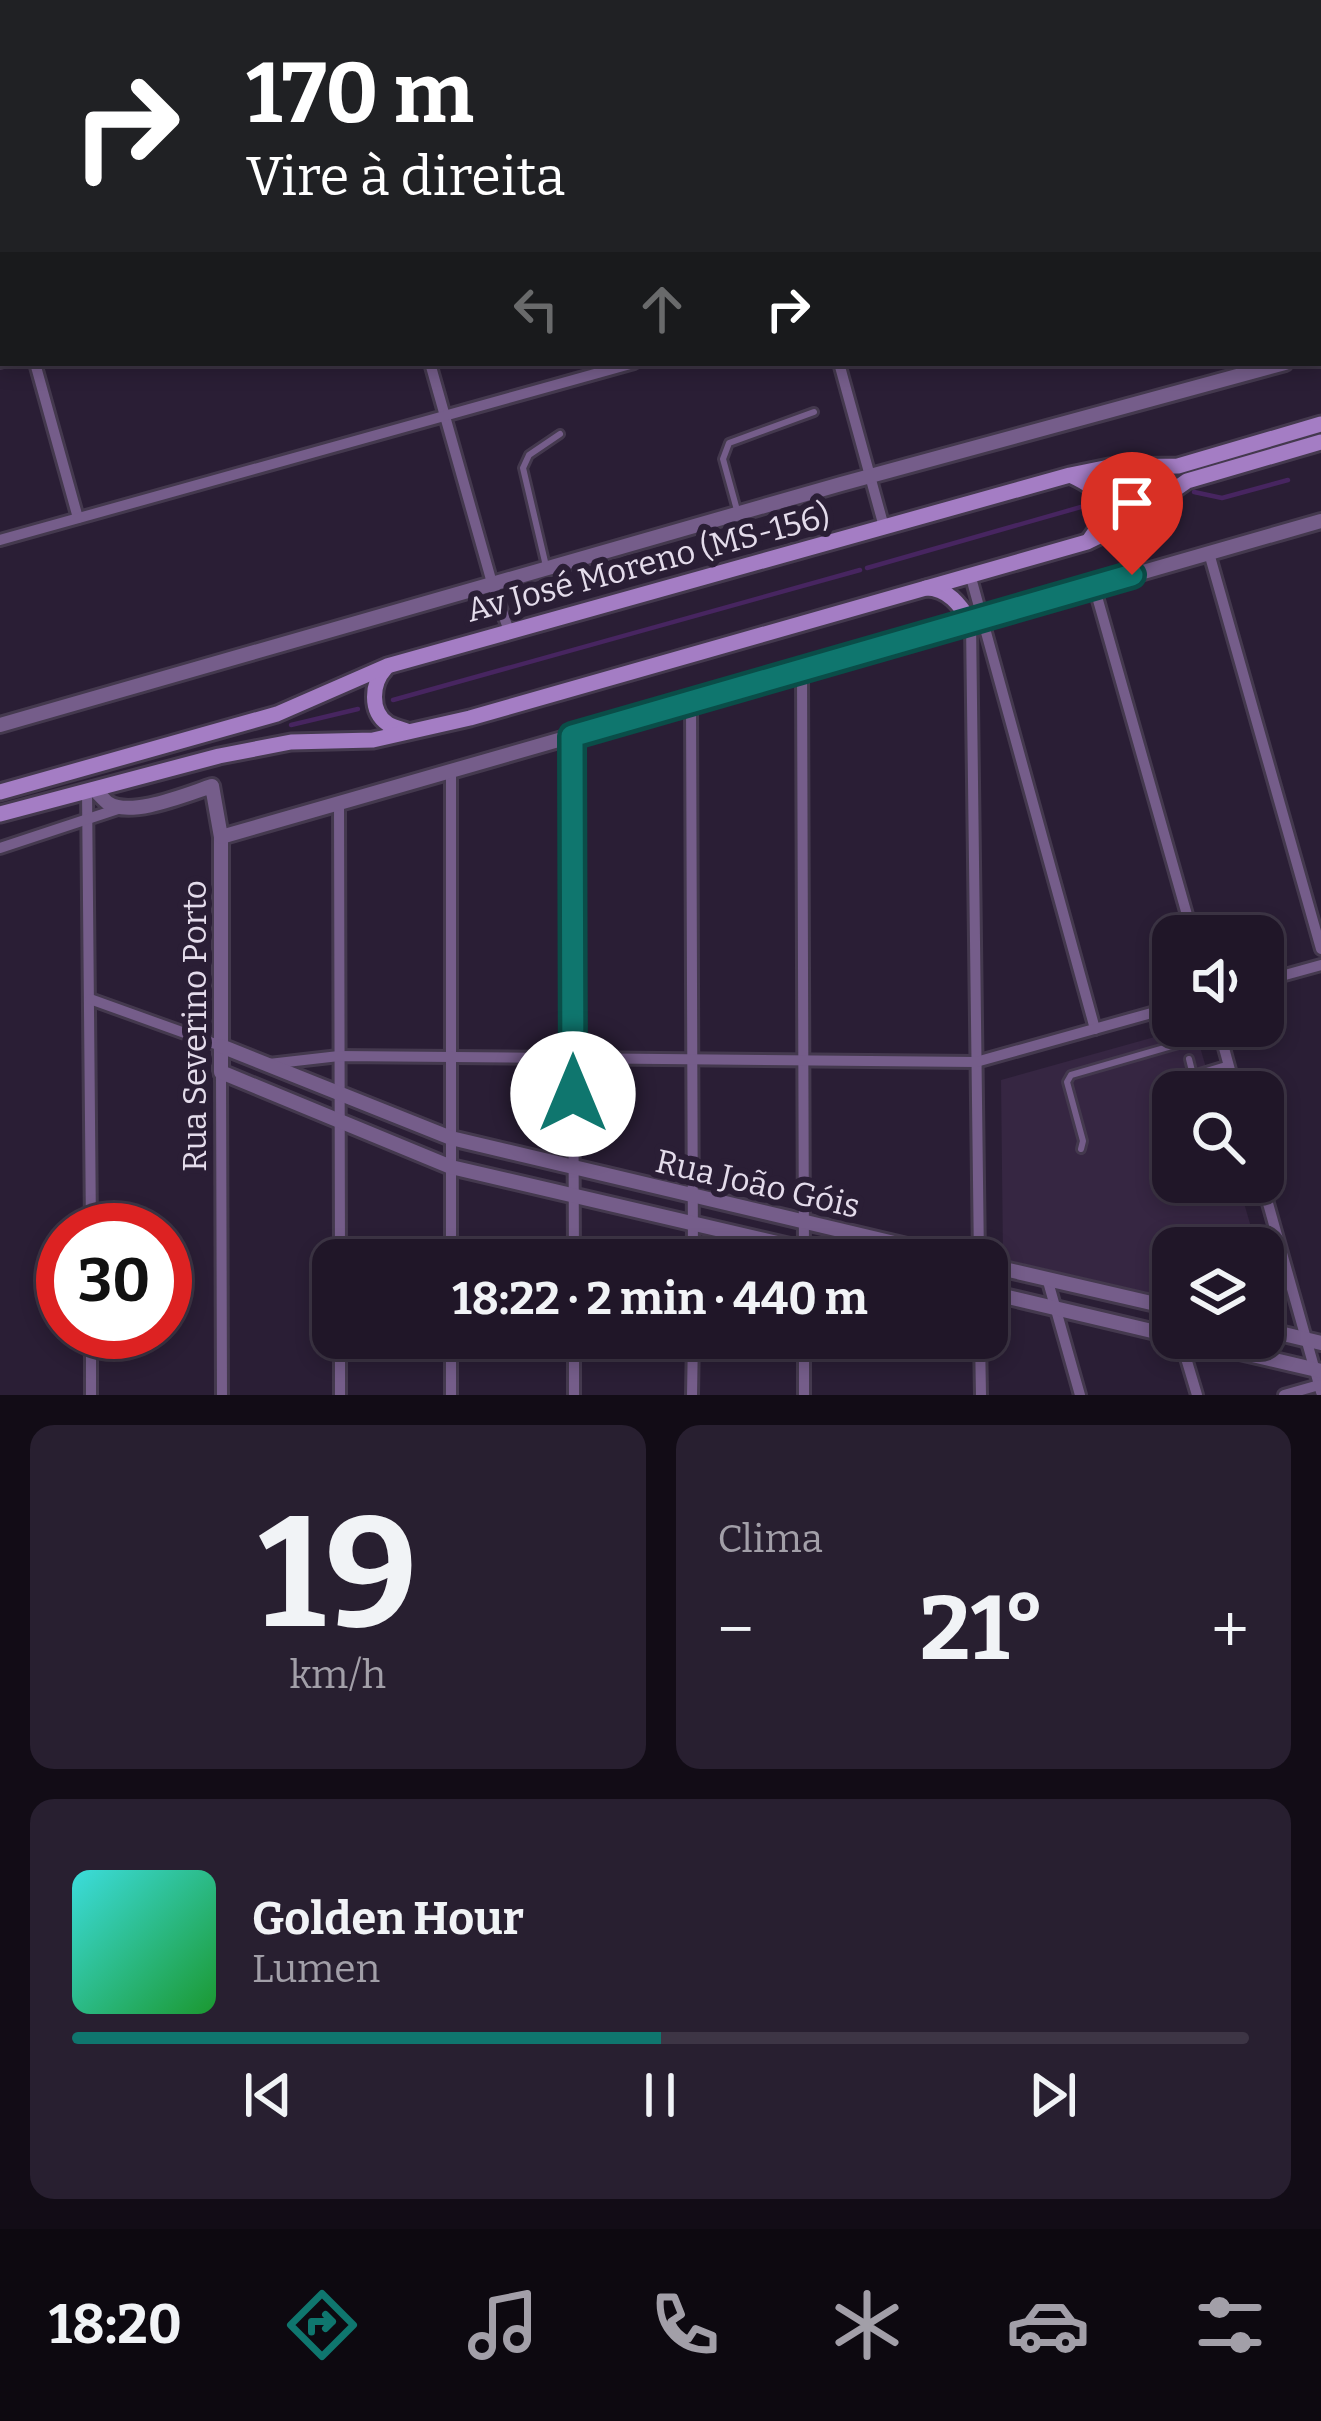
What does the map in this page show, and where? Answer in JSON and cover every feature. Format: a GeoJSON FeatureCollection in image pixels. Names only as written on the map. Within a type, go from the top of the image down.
{"type":"FeatureCollection","features":[{"type":"Feature","properties":{"kind":"main road","name":"Av José Moreno (MS-156)"},"geometry":{"type":"LineString","coordinates":[[0,792],[277,714],[387,666],[509,631],[1070,475],[1109,467],[1178,466],[1321,424]]}},
{"type":"Feature","properties":{"kind":"main road"},"geometry":{"type":"LineString","coordinates":[[0,814],[255,749],[291,742],[373,740],[470,718],[1088,542],[1130,521],[1187,482],[1321,442]]}},
{"type":"Feature","properties":{"kind":"main road"},"geometry":{"type":"LineString","coordinates":[[1070,475],[1094,485],[1103,503],[1103,521],[1088,542]]}},
{"type":"Feature","properties":{"kind":"main road"},"geometry":{"type":"LineString","coordinates":[[923,588],[936,588],[955,599],[977,620]]}},
{"type":"Feature","properties":{"kind":"main road"},"geometry":{"type":"LineString","coordinates":[[387,666],[377,677],[374,698],[389,725],[408,731]]}},
{"type":"Feature","properties":{"kind":"street"},"geometry":{"type":"LineString","coordinates":[[36,366],[78,518]]}},
{"type":"Feature","properties":{"kind":"street"},"geometry":{"type":"LineString","coordinates":[[431,366],[509,631]]}},
{"type":"Feature","properties":{"kind":"street"},"geometry":{"type":"LineString","coordinates":[[0,540],[623,366]]}},
{"type":"Feature","properties":{"kind":"street"},"geometry":{"type":"LineString","coordinates":[[840,366],[884,527]]}},
{"type":"Feature","properties":{"kind":"street"},"geometry":{"type":"LineString","coordinates":[[0,725],[1225,371],[1262,366]]}},
{"type":"Feature","properties":{"kind":"street"},"geometry":{"type":"LineString","coordinates":[[221,837],[1209,553],[1320,527]]}},
{"type":"Feature","properties":{"kind":"street"},"geometry":{"type":"LineString","coordinates":[[1209,553],[1321,950]]}},
{"type":"Feature","properties":{"kind":"street"},"geometry":{"type":"LineString","coordinates":[[970,574],[977,620],[1096,1029]]}},
{"type":"Feature","properties":{"kind":"street"},"geometry":{"type":"LineString","coordinates":[[1094,586],[1186,915]]}},
{"type":"Feature","properties":{"kind":"street"},"geometry":{"type":"LineString","coordinates":[[977,620],[979,1239]]}},
{"type":"Feature","properties":{"kind":"street"},"geometry":{"type":"LineString","coordinates":[[802,670],[804,1239]]}},
{"type":"Feature","properties":{"kind":"street"},"geometry":{"type":"LineString","coordinates":[[691,702],[693,1239]]}},
{"type":"Feature","properties":{"kind":"street"},"geometry":{"type":"LineString","coordinates":[[572,736],[574,1239]]}},
{"type":"Feature","properties":{"kind":"street"},"geometry":{"type":"LineString","coordinates":[[451,771],[451,1239]]}},
{"type":"Feature","properties":{"kind":"street","name":"Rua Severino Porto"},"geometry":{"type":"LineString","coordinates":[[121,808],[212,786],[221,837],[222,1395]]}},
{"type":"Feature","properties":{"kind":"street"},"geometry":{"type":"LineString","coordinates":[[91,790],[121,808]]}},
{"type":"Feature","properties":{"kind":"street"},"geometry":{"type":"LineString","coordinates":[[91,790],[91,1203]]}},
{"type":"Feature","properties":{"kind":"street"},"geometry":{"type":"LineString","coordinates":[[339,803],[340,1239]]}},
{"type":"Feature","properties":{"kind":"street"},"geometry":{"type":"LineString","coordinates":[[0,848],[121,808]]}},
{"type":"Feature","properties":{"kind":"street"},"geometry":{"type":"LineString","coordinates":[[1284,975],[1321,964]]}},
{"type":"Feature","properties":{"kind":"street"},"geometry":{"type":"LineString","coordinates":[[90,999],[220,1046]]}},
{"type":"Feature","properties":{"kind":"street"},"geometry":{"type":"LineString","coordinates":[[266,1064],[339,1056],[976,1061],[1152,1012]]}},
{"type":"Feature","properties":{"kind":"street","name":"Rua João Góis"},"geometry":{"type":"LineString","coordinates":[[220,1046],[451,1138],[878,1239]]}},
{"type":"Feature","properties":{"kind":"street"},"geometry":{"type":"LineString","coordinates":[[1224,1047],[1231,1071]]}},
{"type":"Feature","properties":{"kind":"street","name":"Rua João Góis"},"geometry":{"type":"LineString","coordinates":[[221,1072],[451,1166],[748,1239]]}},
{"type":"Feature","properties":{"kind":"street"},"geometry":{"type":"LineString","coordinates":[[1269,1203],[1314,1341],[1319,1379]]}},
{"type":"Feature","properties":{"kind":"street"},"geometry":{"type":"LineString","coordinates":[[1008,1270],[1152,1303]]}},
{"type":"Feature","properties":{"kind":"street"},"geometry":{"type":"LineString","coordinates":[[1047,1278],[1080,1395]]}},
{"type":"Feature","properties":{"kind":"street"},"geometry":{"type":"LineString","coordinates":[[1008,1297],[1152,1331]]}},
{"type":"Feature","properties":{"kind":"street"},"geometry":{"type":"LineString","coordinates":[[1284,1334],[1314,1341]]}},
{"type":"Feature","properties":{"kind":"street"},"geometry":{"type":"LineString","coordinates":[[91,1359],[92,1395]]}},
{"type":"Feature","properties":{"kind":"street"},"geometry":{"type":"LineString","coordinates":[[340,1359],[340,1395]]}},
{"type":"Feature","properties":{"kind":"street"},"geometry":{"type":"LineString","coordinates":[[452,1359],[452,1395]]}},
{"type":"Feature","properties":{"kind":"street"},"geometry":{"type":"LineString","coordinates":[[574,1359],[574,1395]]}},
{"type":"Feature","properties":{"kind":"street"},"geometry":{"type":"LineString","coordinates":[[692,1395],[693,1359]]}},
{"type":"Feature","properties":{"kind":"street"},"geometry":{"type":"LineString","coordinates":[[804,1359],[804,1395]]}},
{"type":"Feature","properties":{"kind":"street"},"geometry":{"type":"LineString","coordinates":[[980,1359],[981,1395]]}},
{"type":"Feature","properties":{"kind":"street"},"geometry":{"type":"LineString","coordinates":[[1185,1359],[1197,1395]]}},
{"type":"Feature","properties":{"kind":"street"},"geometry":{"type":"LineString","coordinates":[[1252,1359],[1319,1379]]}},
{"type":"Feature","properties":{"kind":"street"},"geometry":{"type":"LineString","coordinates":[[1284,1395],[1319,1379]]}},
{"type":"Feature","properties":{"kind":"lane"},"geometry":{"type":"LineString","coordinates":[[738,514],[723,459],[729,443],[814,412]]}},
{"type":"Feature","properties":{"kind":"lane"},"geometry":{"type":"LineString","coordinates":[[547,568],[523,468],[529,455],[560,434]]}},
{"type":"Feature","properties":{"kind":"lane"},"geometry":{"type":"LineString","coordinates":[[1081,1149],[1084,1141],[1067,1082],[1071,1076],[1162,1047]]}},
{"type":"Feature","properties":{"kind":"lane"},"geometry":{"type":"LineString","coordinates":[[1189,1060],[1192,1071]]}},
{"type":"Feature","properties":{"kind":"lane"},"geometry":{"type":"LineString","coordinates":[[1206,1071],[1229,1064]]}},
{"type":"Feature","properties":{"kind":"shaded area"},"geometry":{"type":"Polygon","coordinates":[[[1152,1038],[1152,1047],[1200,1047],[1207,1071],[1152,1071],[1152,1203],[1244,1203],[1251,1227],[1152,1227],[1152,1293],[1008,1260],[1008,1239],[1003,1239],[1001,1080],[1152,1038]]]}},
{"type":"Feature","properties":{"kind":"waterway"},"geometry":{"type":"LineString","coordinates":[[1194,492],[1222,498],[1288,480]]}},
{"type":"Feature","properties":{"kind":"waterway"},"geometry":{"type":"LineString","coordinates":[[1120,496],[1163,482]]}},
{"type":"Feature","properties":{"kind":"waterway"},"geometry":{"type":"LineString","coordinates":[[867,568],[1088,505]]}},
{"type":"Feature","properties":{"kind":"waterway"},"geometry":{"type":"LineString","coordinates":[[393,700],[860,570]]}},
{"type":"Feature","properties":{"kind":"waterway"},"geometry":{"type":"LineString","coordinates":[[291,725],[358,709]]}},
{"type":"Feature","properties":{"kind":"route"},"geometry":{"type":"LineString","coordinates":[[573,1094],[572,736],[1132,575]]}}]}
